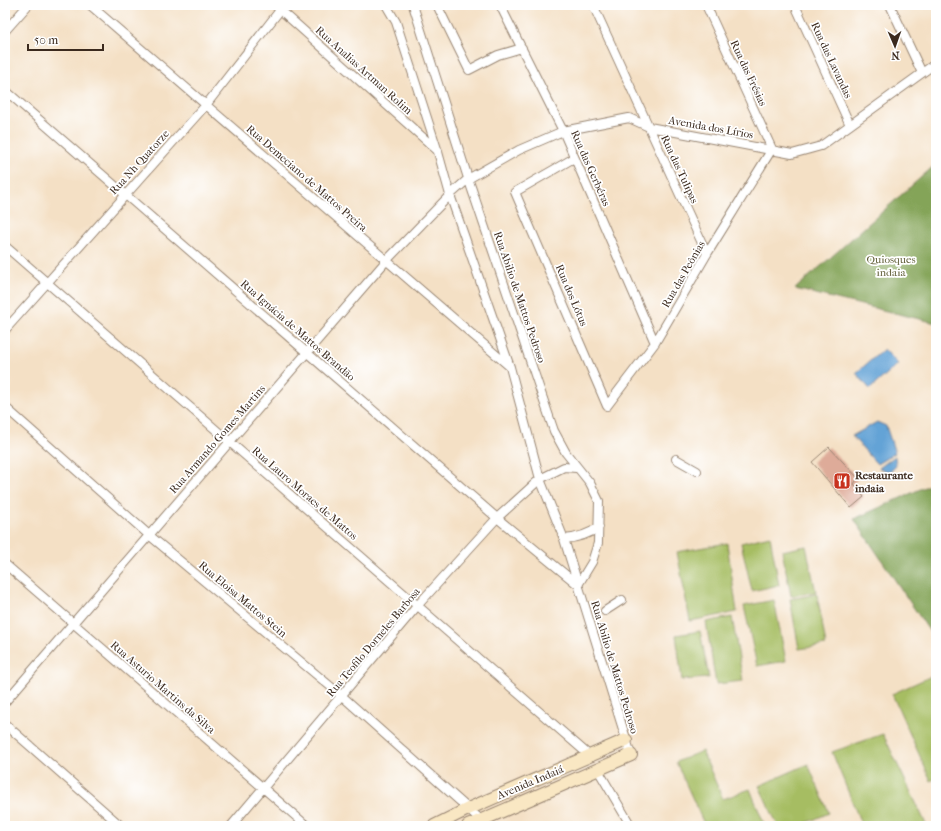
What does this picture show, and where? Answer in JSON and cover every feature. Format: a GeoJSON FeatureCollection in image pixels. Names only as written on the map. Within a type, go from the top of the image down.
{"type":"FeatureCollection","features":[{"type":"Feature","properties":{"kind":"street"},"geometry":{"type":"LineString","coordinates":[[5,31],[28,5]]}},
{"type":"Feature","properties":{"kind":"street","name":"Rua Demeciano de Mattos Preira"},"geometry":{"type":"LineString","coordinates":[[90,5],[510,367]]}},
{"type":"Feature","properties":{"kind":"street","name":"Rua Abilio de Mattos Pedroso"},"geometry":{"type":"LineString","coordinates":[[386,5],[396,22],[438,152],[450,195],[510,367],[540,479],[564,539],[631,755]]}},
{"type":"Feature","properties":{"kind":"street","name":"Rua Abilio de Mattos Pedroso"},"geometry":{"type":"LineString","coordinates":[[413,5],[468,177],[554,431],[576,468],[590,483],[599,501],[598,543],[592,562],[578,585]]}},
{"type":"Feature","properties":{"kind":"street"},"geometry":{"type":"LineString","coordinates":[[437,5],[469,70],[498,55],[522,48]]}},
{"type":"Feature","properties":{"kind":"street","name":"Rua das Gerbéras"},"geometry":{"type":"LineString","coordinates":[[500,5],[561,128],[655,342]]}},
{"type":"Feature","properties":{"kind":"street","name":"Rua das Tulipas"},"geometry":{"type":"LineString","coordinates":[[593,5],[707,254]]}},
{"type":"Feature","properties":{"kind":"street","name":"Rua das Frésias"},"geometry":{"type":"LineString","coordinates":[[706,5],[772,149]]}},
{"type":"Feature","properties":{"kind":"street","name":"Rua das Lavandas"},"geometry":{"type":"LineString","coordinates":[[795,5],[850,125]]}},
{"type":"Feature","properties":{"kind":"street"},"geometry":{"type":"LineString","coordinates":[[890,5],[922,73]]}},
{"type":"Feature","properties":{"kind":"street","name":"Rua Nh Quatorze"},"geometry":{"type":"LineString","coordinates":[[5,330],[206,105],[280,7]]}},
{"type":"Feature","properties":{"kind":"street","name":"Rua Analias Artman Rolim"},"geometry":{"type":"LineString","coordinates":[[280,7],[438,152]]}},
{"type":"Feature","properties":{"kind":"street","name":"Avenida dos Lírios"},"geometry":{"type":"LineString","coordinates":[[450,195],[468,177],[561,128],[629,118],[649,127],[772,149],[792,154],[821,146],[936,63]]}},
{"type":"Feature","properties":{"kind":"street","name":"Rua Ignácia de Mattos Brandão"},"geometry":{"type":"LineString","coordinates":[[5,90],[497,518],[578,585]]}},
{"type":"Feature","properties":{"kind":"street","name":"Rua das Peônias"},"geometry":{"type":"LineString","coordinates":[[607,406],[655,342],[772,149]]}},
{"type":"Feature","properties":{"kind":"street","name":"Rua dos Lótus"},"geometry":{"type":"LineString","coordinates":[[574,158],[516,192],[607,406]]}},
{"type":"Feature","properties":{"kind":"street","name":"Rua Armando Gomes Martins"},"geometry":{"type":"LineString","coordinates":[[5,702],[306,352],[386,261],[450,195]]}},
{"type":"Feature","properties":{"kind":"street","name":"Rua Lauro Moraes de Mattos"},"geometry":{"type":"LineString","coordinates":[[5,246],[590,756]]}},
{"type":"Feature","properties":{"kind":"street","name":"Rua Eloisa Mattos Stein"},"geometry":{"type":"LineString","coordinates":[[5,407],[149,535],[342,696],[483,823]]}},
{"type":"Feature","properties":{"kind":"street"},"geometry":{"type":"LineString","coordinates":[[676,459],[697,471]]}},
{"type":"Feature","properties":{"kind":"street","name":"Rua Teofilo Dorneles Barbosa"},"geometry":{"type":"LineString","coordinates":[[231,826],[418,605],[497,518],[540,479],[564,467],[576,468]]}},
{"type":"Feature","properties":{"kind":"street"},"geometry":{"type":"LineString","coordinates":[[564,539],[574,538],[590,533],[599,527]]}},
{"type":"Feature","properties":{"kind":"street","name":"Rua Asturio Martins da Silva"},"geometry":{"type":"LineString","coordinates":[[5,564],[306,826]]}},
{"type":"Feature","properties":{"kind":"street"},"geometry":{"type":"LineString","coordinates":[[605,611],[622,600]]}},
{"type":"Feature","properties":{"kind":"street"},"geometry":{"type":"LineString","coordinates":[[5,724],[121,826]]}},
{"type":"Feature","properties":{"kind":"street","name":"Avenida Indaiá"},"geometry":{"type":"LineString","coordinates":[[434,826],[468,809],[626,740]]}},
{"type":"Feature","properties":{"kind":"street","name":"Avenida Indaiá"},"geometry":{"type":"LineString","coordinates":[[468,826],[483,823],[631,755]]}},
{"type":"Feature","properties":{"kind":"street"},"geometry":{"type":"LineString","coordinates":[[598,770],[631,826]]}},
{"type":"Feature","properties":{"kind":"green space","name":"Quiosques indaia"},"geometry":{"type":"Polygon","coordinates":[[[936,164],[936,323],[795,289],[936,164]]]}},
{"type":"Feature","properties":{"kind":"green space"},"geometry":{"type":"Polygon","coordinates":[[[936,482],[936,641],[854,519],[936,482]]]}},
{"type":"Feature","properties":{"kind":"green space"},"geometry":{"type":"Polygon","coordinates":[[[770,536],[779,585],[752,591],[741,543],[770,536]]]}},
{"type":"Feature","properties":{"kind":"green space"},"geometry":{"type":"Polygon","coordinates":[[[727,543],[737,612],[690,621],[677,552],[727,543]]]}},
{"type":"Feature","properties":{"kind":"green space"},"geometry":{"type":"Polygon","coordinates":[[[806,546],[816,592],[791,596],[782,551],[806,546]]]}},
{"type":"Feature","properties":{"kind":"green space"},"geometry":{"type":"Polygon","coordinates":[[[817,594],[826,645],[799,649],[790,599],[817,594]]]}},
{"type":"Feature","properties":{"kind":"green space"},"geometry":{"type":"Polygon","coordinates":[[[774,600],[786,661],[757,666],[744,606],[774,600]]]}},
{"type":"Feature","properties":{"kind":"green space"},"geometry":{"type":"Polygon","coordinates":[[[732,617],[743,681],[716,684],[706,622],[732,617]]]}},
{"type":"Feature","properties":{"kind":"green space"},"geometry":{"type":"Polygon","coordinates":[[[700,631],[709,678],[682,680],[676,635],[700,631]]]}},
{"type":"Feature","properties":{"kind":"green space"},"geometry":{"type":"Polygon","coordinates":[[[936,674],[936,778],[931,781],[892,694],[936,674]]]}},
{"type":"Feature","properties":{"kind":"green space"},"geometry":{"type":"Polygon","coordinates":[[[883,734],[927,826],[862,826],[832,752],[883,734]]]}},
{"type":"Feature","properties":{"kind":"green space"},"geometry":{"type":"Polygon","coordinates":[[[702,751],[723,799],[750,789],[765,826],[705,826],[676,762],[702,751]]]}},
{"type":"Feature","properties":{"kind":"green space"},"geometry":{"type":"Polygon","coordinates":[[[808,764],[829,813],[799,826],[778,826],[759,786],[808,764]]]}},
{"type":"Feature","properties":{"kind":"water"},"geometry":{"type":"Polygon","coordinates":[[[884,349],[898,364],[870,389],[856,373],[884,349]]]}},
{"type":"Feature","properties":{"kind":"water"},"geometry":{"type":"Polygon","coordinates":[[[877,422],[886,426],[895,453],[877,464],[852,436],[877,422]]]}},
{"type":"Feature","properties":{"kind":"water"},"geometry":{"type":"Polygon","coordinates":[[[895,456],[896,466],[892,470],[887,471],[879,468],[895,456]]]}},
{"type":"Feature","properties":{"kind":"building","name":"Restaurante indaia"},"geometry":{"type":"Polygon","coordinates":[[[829,447],[858,478],[854,484],[864,497],[851,508],[812,462],[829,447]]]}},
{"type":"Feature","properties":{"kind":"place","name":"Restaurante indaia"},"geometry":{"type":"Point","coordinates":[842,481]}}]}
